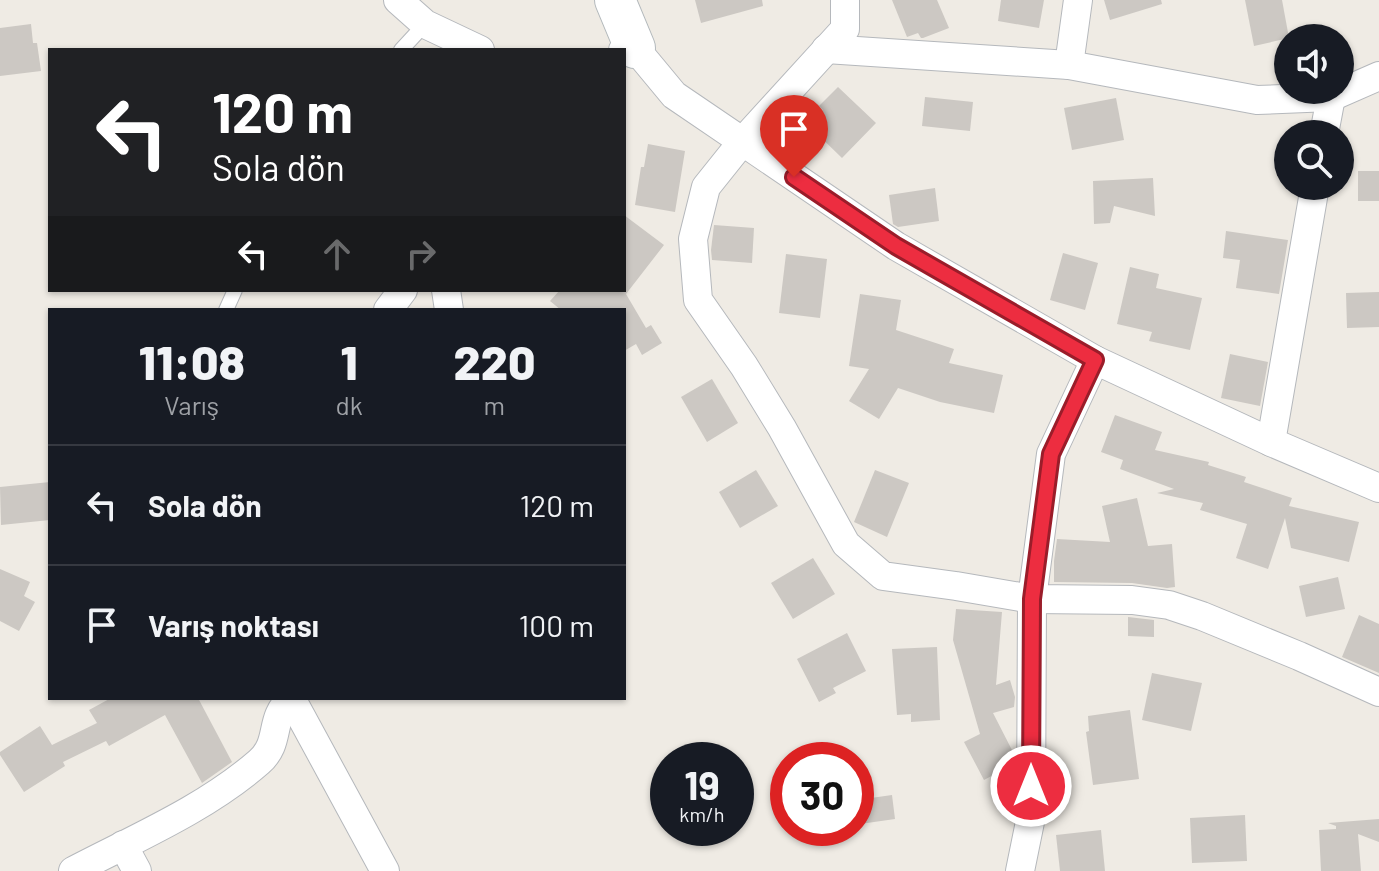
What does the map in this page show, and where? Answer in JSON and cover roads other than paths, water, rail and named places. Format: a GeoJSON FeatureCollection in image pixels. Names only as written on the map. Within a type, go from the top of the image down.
{"type":"FeatureCollection","features":[{"type":"Feature","properties":{"kind":"street"},"geometry":{"type":"LineString","coordinates":[[398,0],[425,24],[476,48]]}},
{"type":"Feature","properties":{"kind":"street"},"geometry":{"type":"LineString","coordinates":[[615,0],[629,49],[674,95],[896,246],[1095,360],[1271,442],[1379,488]]}},
{"type":"Feature","properties":{"kind":"street"},"geometry":{"type":"LineString","coordinates":[[845,0],[845,29],[742,142],[706,187],[693,239],[698,300],[782,428],[846,544],[883,576],[1032,599],[1132,600],[1169,605],[1202,616],[1379,692]]}},
{"type":"Feature","properties":{"kind":"street"},"geometry":{"type":"LineString","coordinates":[[1069,65],[1078,0]]}},
{"type":"Feature","properties":{"kind":"street"},"geometry":{"type":"LineString","coordinates":[[826,49],[1069,65],[1257,100],[1274,99]]}},
{"type":"Feature","properties":{"kind":"street"},"geometry":{"type":"LineString","coordinates":[[1354,87],[1379,76]]}},
{"type":"Feature","properties":{"kind":"street"},"geometry":{"type":"LineString","coordinates":[[1271,442],[1313,200]]}},
{"type":"Feature","properties":{"kind":"street"},"geometry":{"type":"LineString","coordinates":[[1020,871],[1031,817],[1032,599],[1051,454],[1095,360]]}},
{"type":"Feature","properties":{"kind":"street"},"geometry":{"type":"LineString","coordinates":[[73,871],[207,801],[259,762],[272,746],[279,711],[289,700]]}},
{"type":"Feature","properties":{"kind":"street"},"geometry":{"type":"LineString","coordinates":[[292,700],[385,871]]}},
{"type":"Feature","properties":{"kind":"street"},"geometry":{"type":"LineString","coordinates":[[123,845],[137,871]]}},
{"type":"Feature","properties":{"kind":"lane"},"geometry":{"type":"LineString","coordinates":[[403,48],[425,24]]}}]}
